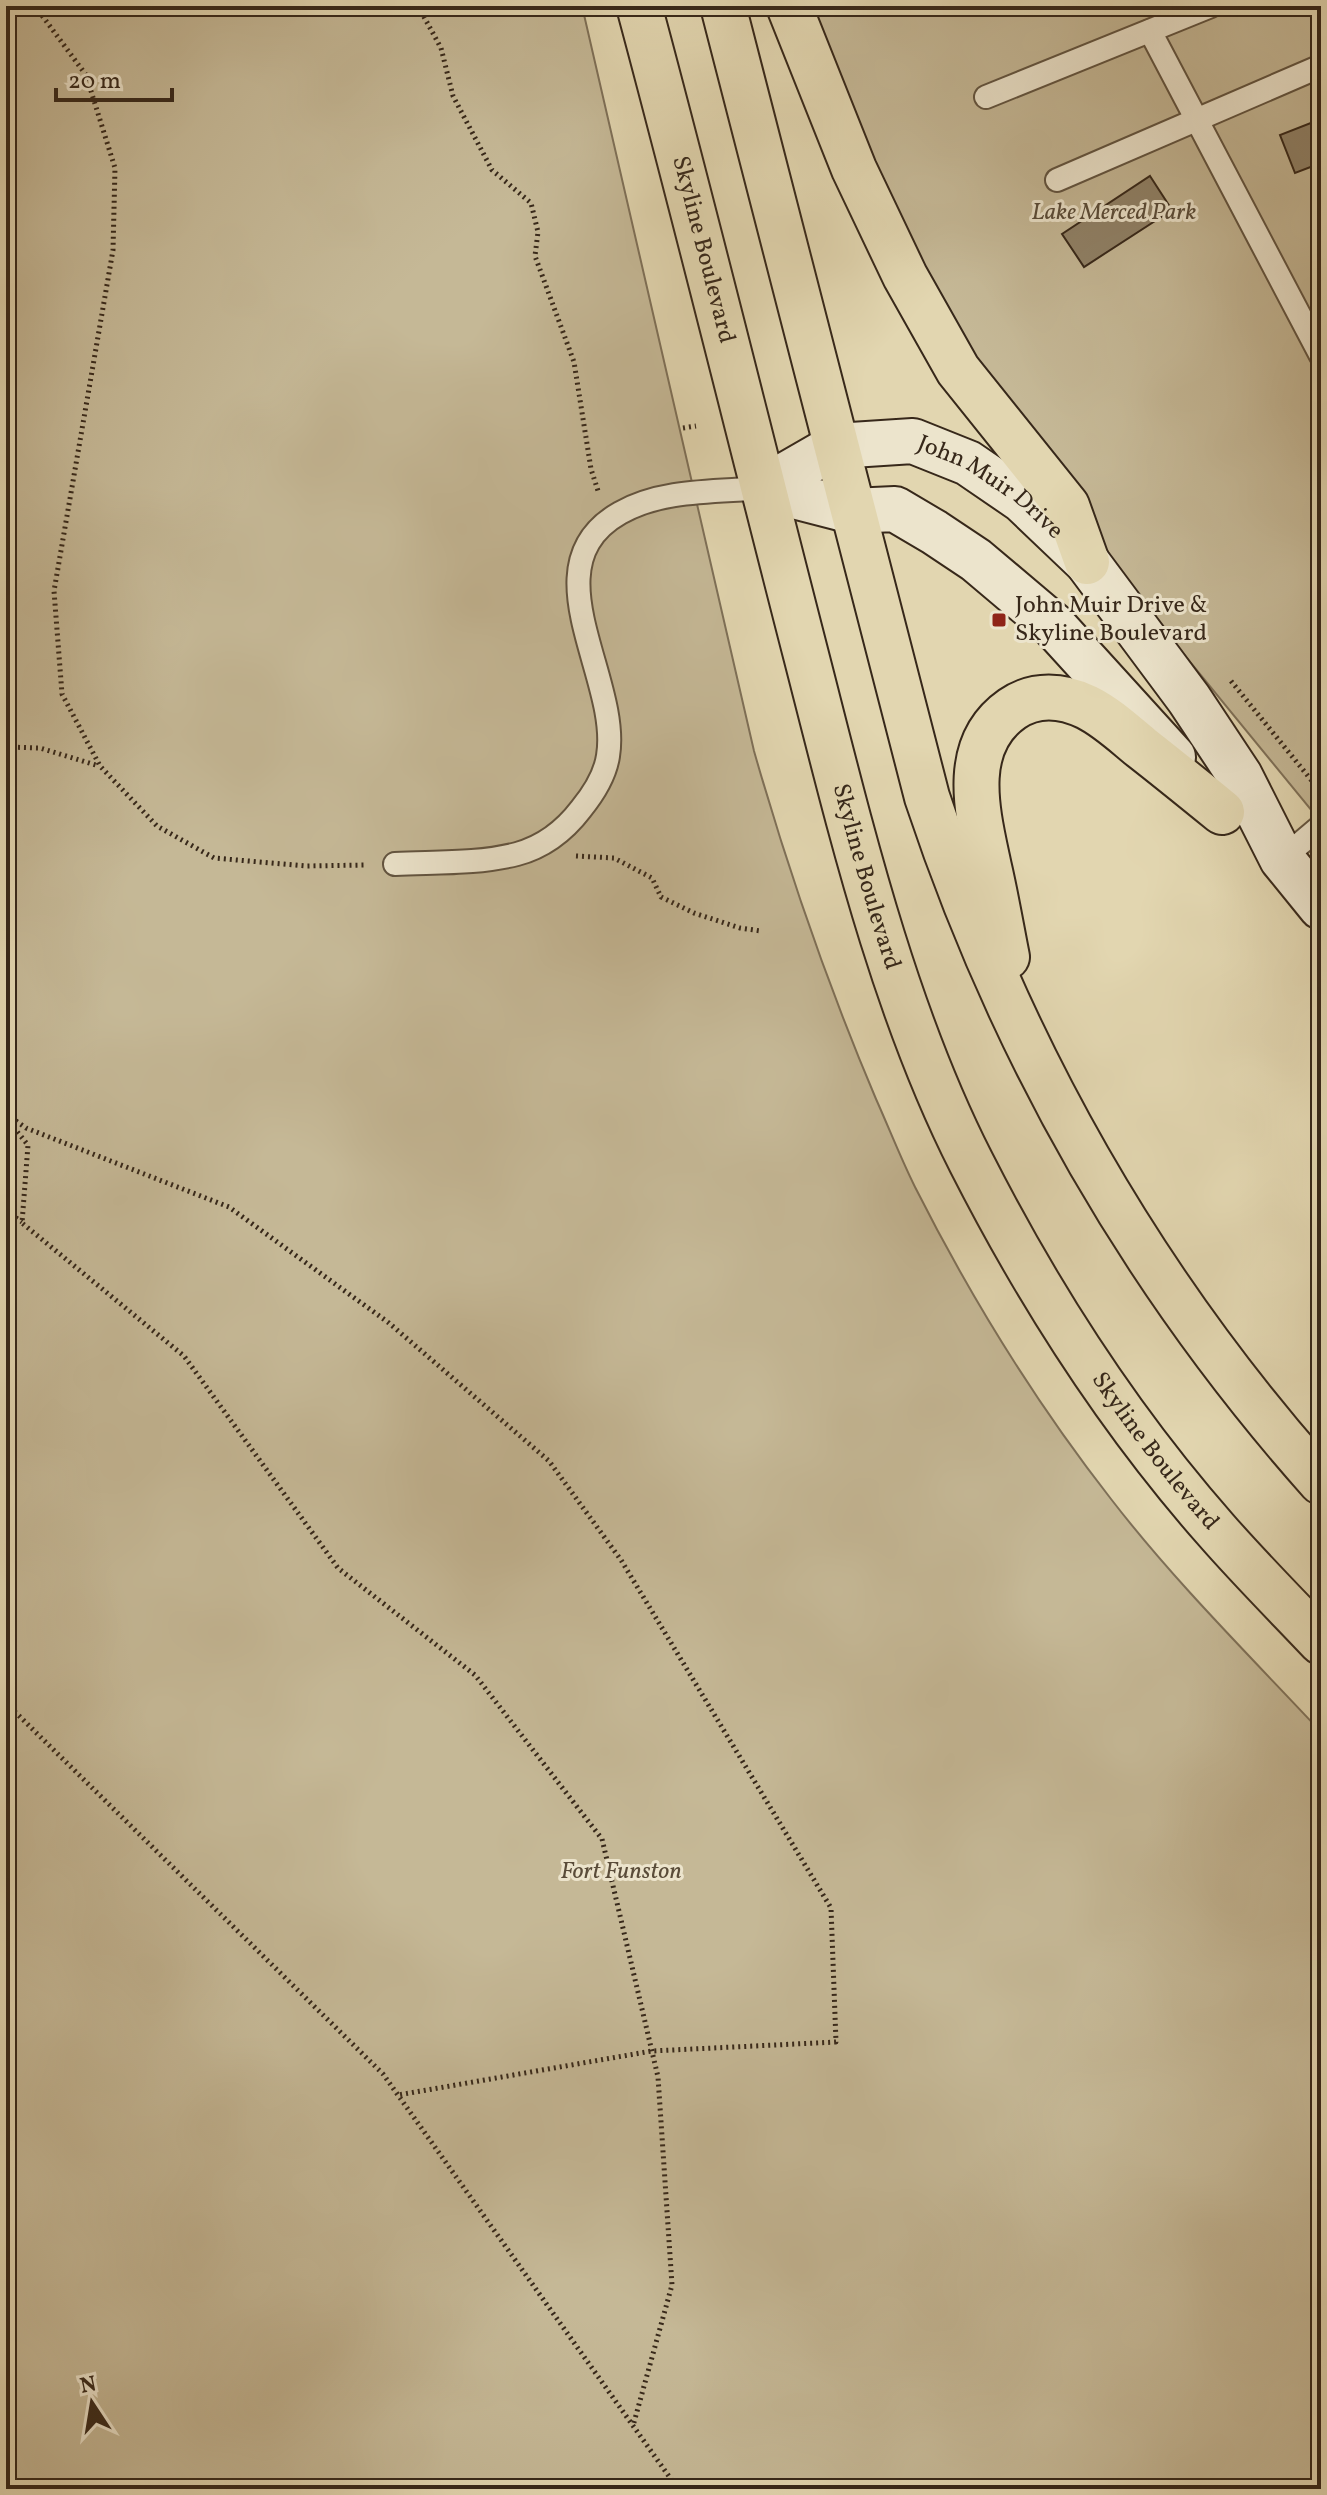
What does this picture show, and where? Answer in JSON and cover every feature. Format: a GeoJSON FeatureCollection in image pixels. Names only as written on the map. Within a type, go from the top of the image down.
{"type":"FeatureCollection","features":[{"type":"Feature","properties":{"kind":"main road","name":"Skyline Boulevard"},"geometry":{"type":"LineString","coordinates":[[639,6],[826,732],[875,908],[933,1077],[969,1159],[1025,1260],[1117,1403],[1216,1530],[1321,1642]]}},
{"type":"Feature","properties":{"kind":"main road"},"geometry":{"type":"LineString","coordinates":[[723,6],[927,797],[974,929],[1022,1034],[1099,1181],[1159,1277],[1226,1368],[1321,1482]]}},
{"type":"Feature","properties":{"kind":"main road"},"geometry":{"type":"LineString","coordinates":[[789,6],[854,169],[934,330],[958,370],[1067,506],[1087,562]]}},
{"type":"Feature","properties":{"kind":"main road"},"geometry":{"type":"LineString","coordinates":[[1022,1034],[976,803],[979,759],[995,726],[1021,703],[1035,698],[1067,699],[1089,708],[1110,722],[1222,812]]}},
{"type":"Feature","properties":{"kind":"street","name":"John Muir Drive"},"geometry":{"type":"LineString","coordinates":[[763,488],[836,446],[913,441],[968,463],[1022,500],[1087,562],[1214,735],[1257,807],[1282,859]]}},
{"type":"Feature","properties":{"kind":"street","name":"John Muir Drive"},"geometry":{"type":"LineString","coordinates":[[763,488],[852,511],[895,509],[976,560],[1016,592],[1085,659],[1222,812],[1282,859],[1321,907]]}},
{"type":"Feature","properties":{"kind":"lane"},"geometry":{"type":"LineString","coordinates":[[986,97],[1211,6]]}},
{"type":"Feature","properties":{"kind":"lane"},"geometry":{"type":"LineString","coordinates":[[1150,31],[1321,356]]}},
{"type":"Feature","properties":{"kind":"lane"},"geometry":{"type":"LineString","coordinates":[[1057,180],[1321,66]]}},
{"type":"Feature","properties":{"kind":"lane"},"geometry":{"type":"LineString","coordinates":[[395,864],[486,860],[519,854],[557,834],[574,818],[602,777],[608,755],[609,732],[577,589],[585,548],[607,522],[621,512],[661,497],[763,488]]}},
{"type":"Feature","properties":{"kind":"lane"},"geometry":{"type":"LineString","coordinates":[[1282,859],[1321,826]]}},
{"type":"Feature","properties":{"kind":"path"},"geometry":{"type":"LineString","coordinates":[[35,6],[86,75],[115,168],[113,250],[54,591],[62,694],[100,766],[157,826],[214,858],[306,866],[395,864]]}},
{"type":"Feature","properties":{"kind":"path"},"geometry":{"type":"LineString","coordinates":[[418,6],[441,48],[453,96],[492,170],[531,203],[538,232],[535,256],[574,362],[591,469],[607,522]]}},
{"type":"Feature","properties":{"kind":"path"},"geometry":{"type":"LineString","coordinates":[[683,428],[696,426]]}},
{"type":"Feature","properties":{"kind":"path"},"geometry":{"type":"LineString","coordinates":[[6,747],[40,748],[100,766]]}},
{"type":"Feature","properties":{"kind":"path"},"geometry":{"type":"LineString","coordinates":[[519,854],[614,858],[652,878],[661,897],[694,913],[740,928],[761,931]]}},
{"type":"Feature","properties":{"kind":"path"},"geometry":{"type":"LineString","coordinates":[[6,1116],[28,1145],[22,1223]]}},
{"type":"Feature","properties":{"kind":"path"},"geometry":{"type":"LineString","coordinates":[[6,1116],[26,1128],[229,1207],[389,1323],[549,1461],[621,1560],[831,1908],[836,2042],[652,2051],[398,2095]]}},
{"type":"Feature","properties":{"kind":"path"},"geometry":{"type":"LineString","coordinates":[[6,1211],[184,1356],[338,1568],[475,1675],[602,1839],[658,2077],[672,2285],[633,2426]]}},
{"type":"Feature","properties":{"kind":"path"},"geometry":{"type":"LineString","coordinates":[[6,1703],[383,2074],[678,2489]]}},
{"type":"Feature","properties":{"kind":"green space","name":"Fort Funston"},"geometry":{"type":"Polygon","coordinates":[[[6,6],[582,6],[754,751],[810,927],[876,1099],[915,1187],[958,1268],[1056,1425],[1161,1560],[1321,1732],[1321,2489],[6,2489],[6,6]]]}},
{"type":"Feature","properties":{"kind":"green space","name":"Lake Merced Park"},"geometry":{"type":"Polygon","coordinates":[[[799,6],[1321,6],[1321,822],[1060,503],[995,414],[799,6]]]}},
{"type":"Feature","properties":{"kind":"building"},"geometry":{"type":"Polygon","coordinates":[[[1321,119],[1321,163],[1295,173],[1280,135],[1321,119]]]}},
{"type":"Feature","properties":{"kind":"building"},"geometry":{"type":"Polygon","coordinates":[[[1150,176],[1172,210],[1084,267],[1062,234],[1150,176]]]}},
{"type":"Feature","properties":{"kind":"place","name":"John Muir Drive & Skyline Boulevard"},"geometry":{"type":"Point","coordinates":[999,620]}}]}
